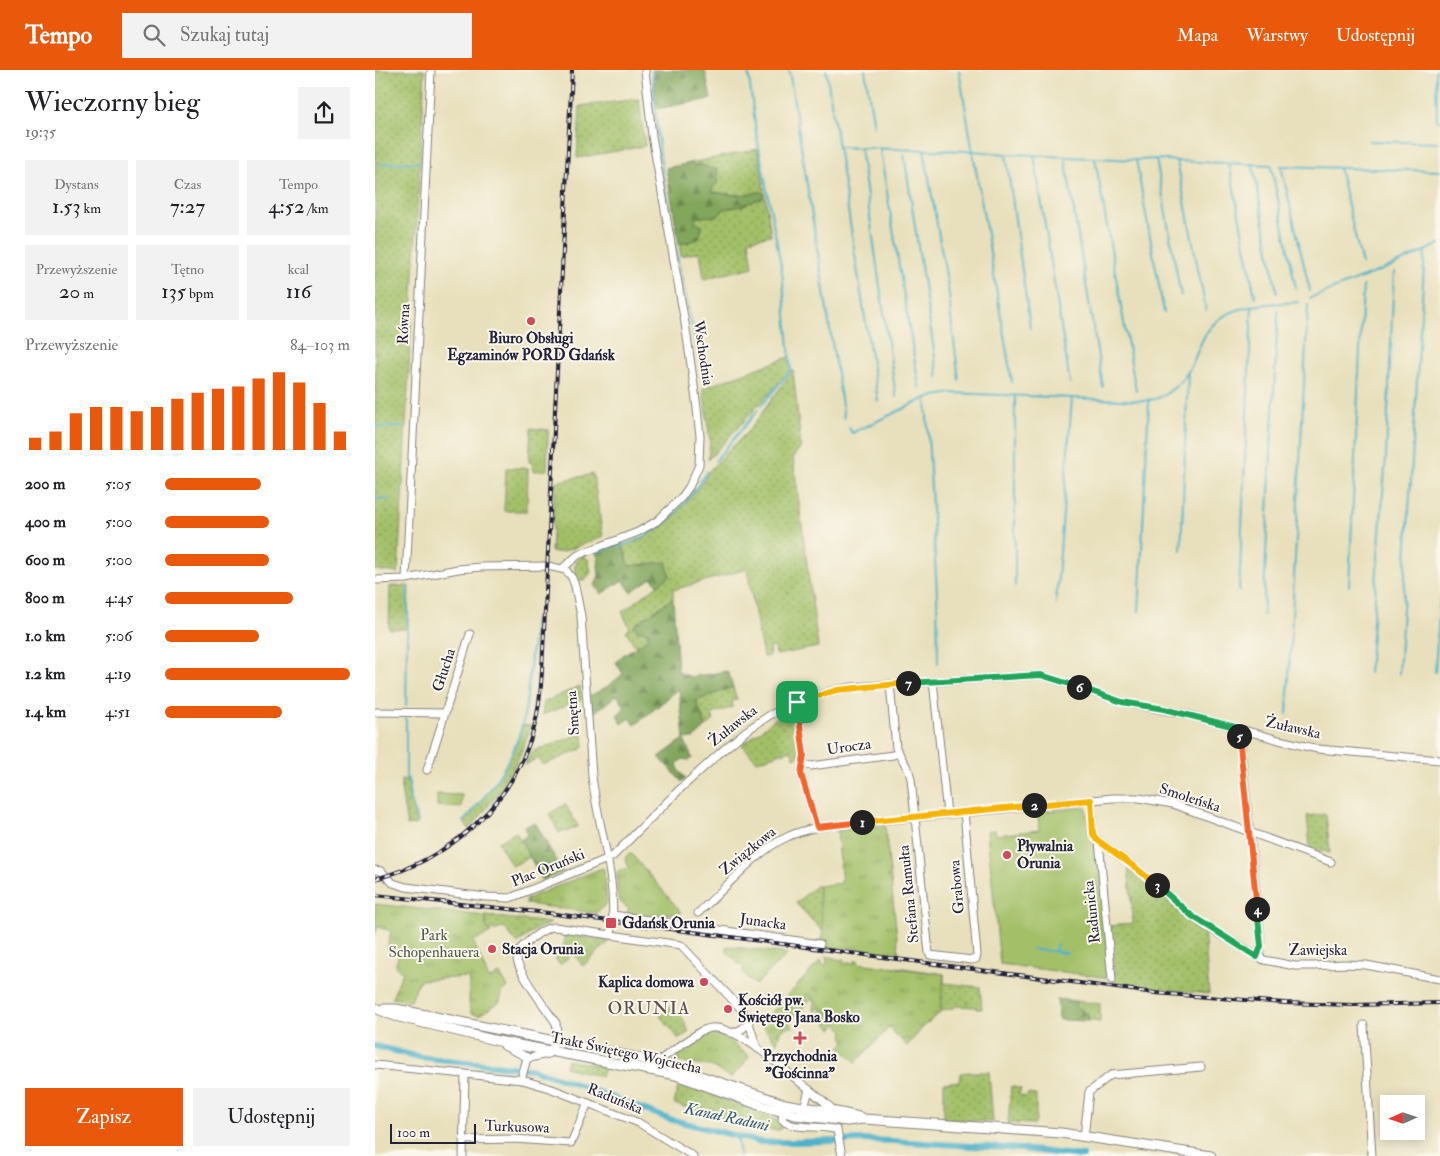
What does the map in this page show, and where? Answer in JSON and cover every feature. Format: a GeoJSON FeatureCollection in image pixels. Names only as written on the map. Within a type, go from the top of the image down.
{"type":"FeatureCollection","features":[{"type":"Feature","properties":{"kind":"main road","name":"Trakt Świętego Wojciecha"},"geometry":{"type":"LineString","coordinates":[[378,1009],[397,1009],[658,1062],[674,1066],[783,1108],[804,1108],[847,1121],[864,1119],[1045,1132],[1211,1156]]}},
{"type":"Feature","properties":{"kind":"main road","name":"Trakt Świętego Wojciecha"},"geometry":{"type":"LineString","coordinates":[[378,1009],[395,1016],[503,1042],[647,1069],[694,1080],[783,1108],[826,1115],[835,1112],[847,1113],[864,1119]]}},
{"type":"Feature","properties":{"kind":"street","name":"Równa"},"geometry":{"type":"LineString","coordinates":[[406,579],[431,70]]}},
{"type":"Feature","properties":{"kind":"street","name":"Wschodnia"},"geometry":{"type":"LineString","coordinates":[[563,568],[578,555],[638,532],[657,521],[681,498],[689,487],[699,465],[700,436],[696,400],[685,323],[652,136],[645,70]]}},
{"type":"Feature","properties":{"kind":"street"},"geometry":{"type":"LineString","coordinates":[[375,580],[406,579],[464,568],[547,566],[563,568]]}},
{"type":"Feature","properties":{"kind":"street","name":"Smętna"},"geometry":{"type":"LineString","coordinates":[[563,568],[572,578],[580,605],[592,776],[601,832],[608,859]]}},
{"type":"Feature","properties":{"kind":"street","name":"Głucha"},"geometry":{"type":"LineString","coordinates":[[427,770],[470,634]]}},
{"type":"Feature","properties":{"kind":"street","name":"Żuławska"},"geometry":{"type":"LineString","coordinates":[[608,859],[679,789],[722,751],[770,715],[797,702],[837,690],[890,684],[1041,675],[1122,702],[1164,709],[1318,748],[1440,760]]}},
{"type":"Feature","properties":{"kind":"street"},"geometry":{"type":"LineString","coordinates":[[933,681],[947,814]]}},
{"type":"Feature","properties":{"kind":"street","name":"Stefana Ramułta"},"geometry":{"type":"LineString","coordinates":[[890,684],[896,746],[910,776],[929,955]]}},
{"type":"Feature","properties":{"kind":"street"},"geometry":{"type":"LineString","coordinates":[[797,702],[804,755],[801,774],[817,827]]}},
{"type":"Feature","properties":{"kind":"street","name":"Głucha"},"geometry":{"type":"LineString","coordinates":[[375,712],[445,713]]}},
{"type":"Feature","properties":{"kind":"street"},"geometry":{"type":"LineString","coordinates":[[1239,728],[1261,943],[1257,957]]}},
{"type":"Feature","properties":{"kind":"street","name":"Urocza"},"geometry":{"type":"LineString","coordinates":[[803,764],[811,766],[899,753]]}},
{"type":"Feature","properties":{"kind":"street","name":"Smoleńska"},"geometry":{"type":"LineString","coordinates":[[914,817],[1122,797],[1162,802],[1331,862]]}},
{"type":"Feature","properties":{"kind":"street"},"geometry":{"type":"LineString","coordinates":[[1091,800],[1093,834],[1099,841]]}},
{"type":"Feature","properties":{"kind":"street","name":"Grabowa"},"geometry":{"type":"LineString","coordinates":[[929,955],[971,960],[976,958],[977,955],[964,812]]}},
{"type":"Feature","properties":{"kind":"street","name":"Związkowa"},"geometry":{"type":"LineString","coordinates":[[698,913],[754,860],[774,844],[793,834],[817,827],[914,817]]}},
{"type":"Feature","properties":{"kind":"street","name":"Zawiejska"},"geometry":{"type":"LineString","coordinates":[[1099,841],[1136,868],[1192,916],[1257,957],[1269,962],[1314,966],[1360,964],[1440,979]]}},
{"type":"Feature","properties":{"kind":"street","name":"Radunicka"},"geometry":{"type":"LineString","coordinates":[[1099,841],[1112,980]]}},
{"type":"Feature","properties":{"kind":"street","name":"Plac Oruński"},"geometry":{"type":"LineString","coordinates":[[375,870],[381,871],[393,883],[406,887],[508,898],[608,859],[613,915],[611,934]]}},
{"type":"Feature","properties":{"kind":"street","name":"Junacka"},"geometry":{"type":"LineString","coordinates":[[613,915],[820,944]]}},
{"type":"Feature","properties":{"kind":"street"},"geometry":{"type":"LineString","coordinates":[[503,1042],[504,1046],[526,1060],[549,1054],[557,1041],[558,1031],[556,1023],[518,967],[516,958],[519,951],[536,936],[551,927],[563,927],[681,945],[736,1003],[749,1023],[757,1048]]}},
{"type":"Feature","properties":{"kind":"street"},"geometry":{"type":"LineString","coordinates":[[732,1033],[749,1023]]}},
{"type":"Feature","properties":{"kind":"street"},"geometry":{"type":"LineString","coordinates":[[1363,1025],[1373,1156]]}},
{"type":"Feature","properties":{"kind":"street"},"geometry":{"type":"LineString","coordinates":[[647,1069],[694,1036],[709,1028],[717,1028],[732,1033],[757,1048],[825,1101],[835,1112]]}},
{"type":"Feature","properties":{"kind":"street"},"geometry":{"type":"LineString","coordinates":[[557,1041],[565,1054]]}},
{"type":"Feature","properties":{"kind":"street"},"geometry":{"type":"LineString","coordinates":[[669,1054],[674,1066]]}},
{"type":"Feature","properties":{"kind":"street"},"geometry":{"type":"LineString","coordinates":[[522,1076],[526,1060]]}},
{"type":"Feature","properties":{"kind":"street","name":"Raduńska"},"geometry":{"type":"LineString","coordinates":[[375,1065],[465,1074],[522,1076],[639,1123],[693,1156]]}},
{"type":"Feature","properties":{"kind":"street"},"geometry":{"type":"LineString","coordinates":[[1084,1137],[1089,1092],[1111,1075],[1201,1067]]}},
{"type":"Feature","properties":{"kind":"street"},"geometry":{"type":"LineString","coordinates":[[463,1156],[465,1074]]}},
{"type":"Feature","properties":{"kind":"street"},"geometry":{"type":"LineString","coordinates":[[804,1108],[809,1090]]}},
{"type":"Feature","properties":{"kind":"street"},"geometry":{"type":"LineString","coordinates":[[809,1090],[826,1115]]}},
{"type":"Feature","properties":{"kind":"street","name":"Turkusowa"},"geometry":{"type":"LineString","coordinates":[[463,1140],[514,1139],[571,1144],[588,1103]]}},
{"type":"Feature","properties":{"kind":"street"},"geometry":{"type":"LineString","coordinates":[[783,1108],[782,1119],[787,1124],[833,1128],[837,1130],[842,1156]]}},
{"type":"Feature","properties":{"kind":"green space"},"geometry":{"type":"Polygon","coordinates":[[[375,70],[425,70],[398,573],[375,570],[375,70]]]}},
{"type":"Feature","properties":{"kind":"green space"},"geometry":{"type":"Polygon","coordinates":[[[653,70],[705,70],[711,99],[656,109],[653,70]]]}},
{"type":"Feature","properties":{"kind":"green space"},"geometry":{"type":"Polygon","coordinates":[[[639,99],[645,146],[577,158],[580,106],[639,99]]]}},
{"type":"Feature","properties":{"kind":"green space"},"geometry":{"type":"Polygon","coordinates":[[[758,149],[771,235],[749,240],[753,267],[704,279],[700,252],[681,256],[679,244],[690,242],[696,217],[718,216],[724,209],[741,206],[762,198],[712,192],[712,169],[700,164],[695,166],[690,163],[758,149]]]}},
{"type":"Feature","properties":{"kind":"green space"},"geometry":{"type":"Polygon","coordinates":[[[690,163],[718,169],[717,183],[712,192],[736,195],[762,192],[763,195],[762,198],[741,206],[724,209],[718,216],[696,217],[695,222],[702,226],[699,239],[679,244],[666,168],[690,163]]]}},
{"type":"Feature","properties":{"kind":"green space"},"geometry":{"type":"Polygon","coordinates":[[[789,357],[791,370],[708,460],[710,441],[703,388],[789,357]]]}},
{"type":"Feature","properties":{"kind":"green space"},"geometry":{"type":"Polygon","coordinates":[[[793,370],[801,447],[793,457],[818,647],[776,655],[775,647],[770,647],[769,656],[763,657],[747,569],[673,590],[673,598],[636,624],[634,627],[637,630],[648,632],[648,638],[643,643],[635,646],[626,631],[630,628],[622,612],[670,576],[665,562],[629,566],[623,545],[642,539],[669,522],[705,479],[706,474],[750,429],[793,370]]]}},
{"type":"Feature","properties":{"kind":"green space"},"geometry":{"type":"Polygon","coordinates":[[[531,428],[548,430],[547,470],[534,471],[532,463],[529,462],[531,428]]]}},
{"type":"Feature","properties":{"kind":"green space"},"geometry":{"type":"Polygon","coordinates":[[[506,468],[528,468],[527,511],[504,511],[506,468]]]}},
{"type":"Feature","properties":{"kind":"green space"},"geometry":{"type":"Polygon","coordinates":[[[593,474],[603,537],[562,552],[551,552],[555,482],[593,474]]]}},
{"type":"Feature","properties":{"kind":"green space"},"geometry":{"type":"Polygon","coordinates":[[[622,543],[629,566],[666,562],[670,576],[657,586],[657,583],[651,578],[631,592],[623,580],[601,594],[595,585],[599,576],[596,551],[622,543]]]}},
{"type":"Feature","properties":{"kind":"green space"},"geometry":{"type":"Polygon","coordinates":[[[583,556],[588,559],[591,572],[586,579],[579,581],[575,578],[575,568],[576,562],[583,556]]]}},
{"type":"Feature","properties":{"kind":"green space"},"geometry":{"type":"Polygon","coordinates":[[[390,586],[409,586],[408,629],[389,629],[390,586]]]}},
{"type":"Feature","properties":{"kind":"green space"},"geometry":{"type":"Polygon","coordinates":[[[673,598],[678,672],[691,677],[727,671],[733,687],[696,701],[706,727],[694,738],[684,739],[679,689],[635,725],[630,718],[622,724],[617,715],[625,707],[617,695],[591,715],[590,696],[608,686],[623,674],[616,662],[624,654],[648,638],[648,632],[637,630],[634,627],[636,624],[673,598]]]}},
{"type":"Feature","properties":{"kind":"green space"},"geometry":{"type":"Polygon","coordinates":[[[580,686],[581,700],[542,715],[544,702],[580,686]]]}},
{"type":"Feature","properties":{"kind":"green space"},"geometry":{"type":"Polygon","coordinates":[[[733,687],[737,700],[732,701],[733,707],[712,714],[714,720],[706,727],[696,701],[733,687]]]}},
{"type":"Feature","properties":{"kind":"green space"},"geometry":{"type":"Polygon","coordinates":[[[790,710],[795,713],[800,756],[794,758],[791,750],[757,761],[742,745],[783,713],[790,710]]]}},
{"type":"Feature","properties":{"kind":"green space"},"geometry":{"type":"Polygon","coordinates":[[[522,725],[531,726],[520,755],[498,793],[469,829],[464,823],[506,765],[522,725]]]}},
{"type":"Feature","properties":{"kind":"green space"},"geometry":{"type":"Polygon","coordinates":[[[583,733],[584,747],[582,749],[543,765],[538,758],[525,765],[531,752],[583,733]]]}},
{"type":"Feature","properties":{"kind":"green space"},"geometry":{"type":"Polygon","coordinates":[[[684,739],[692,758],[689,760],[683,759],[677,763],[679,771],[686,779],[682,782],[659,757],[684,739]]]}},
{"type":"Feature","properties":{"kind":"green space"},"geometry":{"type":"Polygon","coordinates":[[[401,780],[409,780],[410,800],[417,824],[407,826],[401,780]]]}},
{"type":"Feature","properties":{"kind":"green space"},"geometry":{"type":"Polygon","coordinates":[[[437,794],[462,795],[461,808],[437,806],[437,794]]]}},
{"type":"Feature","properties":{"kind":"green space"},"geometry":{"type":"Polygon","coordinates":[[[565,804],[578,826],[559,833],[549,814],[565,804]]]}},
{"type":"Feature","properties":{"kind":"green space"},"geometry":{"type":"Polygon","coordinates":[[[1086,807],[1089,834],[1099,860],[1110,978],[1000,964],[987,831],[995,830],[996,835],[1039,830],[1038,812],[1086,807]]]}},
{"type":"Feature","properties":{"kind":"green space"},"geometry":{"type":"Polygon","coordinates":[[[1326,814],[1330,853],[1310,847],[1307,816],[1326,814]]]}},
{"type":"Feature","properties":{"kind":"green space"},"geometry":{"type":"Polygon","coordinates":[[[533,823],[536,824],[563,872],[542,880],[521,840],[527,835],[525,827],[533,823]]]}},
{"type":"Feature","properties":{"kind":"green space"},"geometry":{"type":"Polygon","coordinates":[[[885,825],[899,955],[846,947],[845,950],[819,946],[823,932],[818,886],[842,883],[837,830],[885,825]]]}},
{"type":"Feature","properties":{"kind":"green space"},"geometry":{"type":"Polygon","coordinates":[[[516,832],[530,857],[512,866],[498,842],[516,832]]]}},
{"type":"Feature","properties":{"kind":"green space"},"geometry":{"type":"Polygon","coordinates":[[[630,852],[682,913],[652,915],[650,919],[626,915],[629,908],[621,902],[617,894],[617,873],[619,870],[629,868],[625,858],[630,852]]]}},
{"type":"Feature","properties":{"kind":"green space"},"geometry":{"type":"Polygon","coordinates":[[[1128,865],[1204,928],[1209,994],[1115,984],[1109,926],[1133,923],[1128,865]]]}},
{"type":"Feature","properties":{"kind":"green space"},"geometry":{"type":"Polygon","coordinates":[[[602,868],[604,869],[607,903],[596,913],[526,904],[526,899],[602,868]]]}},
{"type":"Feature","properties":{"kind":"green space"},"geometry":{"type":"Polygon","coordinates":[[[820,886],[823,932],[796,903],[812,889],[814,891],[813,888],[820,886]]]}},
{"type":"Feature","properties":{"kind":"green space","name":"Park Schopenhauera"},"geometry":{"type":"Polygon","coordinates":[[[375,904],[486,916],[486,926],[491,933],[473,941],[489,979],[500,974],[508,987],[502,993],[500,1002],[479,1015],[471,1013],[468,977],[421,980],[411,1001],[392,998],[403,971],[395,967],[400,951],[387,948],[391,931],[378,927],[375,934],[375,904]]]}},
{"type":"Feature","properties":{"kind":"green space"},"geometry":{"type":"Polygon","coordinates":[[[486,916],[551,923],[537,929],[517,943],[504,927],[497,930],[489,930],[486,926],[486,916]]]}},
{"type":"Feature","properties":{"kind":"green space"},"geometry":{"type":"Polygon","coordinates":[[[565,934],[610,941],[584,965],[573,953],[560,965],[555,958],[564,945],[565,934]]]}},
{"type":"Feature","properties":{"kind":"green space"},"geometry":{"type":"Polygon","coordinates":[[[727,946],[788,954],[755,985],[742,971],[744,969],[727,952],[727,946]]]}},
{"type":"Feature","properties":{"kind":"green space"},"geometry":{"type":"Polygon","coordinates":[[[826,956],[841,960],[844,958],[844,962],[855,963],[855,960],[858,960],[858,963],[944,974],[940,1013],[926,1024],[907,1046],[889,1028],[856,1062],[840,1047],[845,1042],[843,1038],[844,1031],[809,993],[787,1015],[786,1020],[788,1022],[772,1037],[761,1024],[821,960],[823,965],[826,965],[826,956]]]}},
{"type":"Feature","properties":{"kind":"green space"},"geometry":{"type":"Polygon","coordinates":[[[890,966],[944,974],[944,983],[980,987],[982,1009],[956,1006],[940,1011],[928,1023],[890,966]]]}},
{"type":"Feature","properties":{"kind":"green space"},"geometry":{"type":"Polygon","coordinates":[[[810,986],[838,1023],[832,1029],[820,1016],[822,1011],[818,1007],[816,1012],[814,1010],[815,1002],[811,999],[789,1022],[793,1027],[788,1027],[780,1032],[777,1043],[771,1036],[810,986]]]}},
{"type":"Feature","properties":{"kind":"green space"},"geometry":{"type":"Polygon","coordinates":[[[1057,999],[1076,1001],[1076,1006],[1088,1015],[1089,1021],[1059,1020],[1057,999]]]}},
{"type":"Feature","properties":{"kind":"green space"},"geometry":{"type":"Polygon","coordinates":[[[1076,1001],[1100,1004],[1100,1022],[1089,1021],[1088,1015],[1076,1006],[1076,1001]]]}},
{"type":"Feature","properties":{"kind":"green space"},"geometry":{"type":"Polygon","coordinates":[[[671,1006],[682,1018],[689,1032],[679,1039],[660,1016],[671,1006]]]}},
{"type":"Feature","properties":{"kind":"green space"},"geometry":{"type":"Polygon","coordinates":[[[711,1033],[726,1038],[749,1056],[731,1078],[711,1066],[687,1064],[677,1060],[678,1053],[705,1034],[711,1033]]]}},
{"type":"Feature","properties":{"kind":"green space"},"geometry":{"type":"Polygon","coordinates":[[[567,1060],[604,1067],[601,1077],[565,1067],[567,1060]]]}},
{"type":"Feature","properties":{"kind":"green space"},"geometry":{"type":"Polygon","coordinates":[[[989,1072],[993,1122],[944,1119],[944,1083],[960,1081],[961,1073],[989,1072]]]}},
{"type":"Feature","properties":{"kind":"green space"},"geometry":{"type":"Polygon","coordinates":[[[679,1082],[733,1103],[764,1111],[772,1119],[780,1121],[782,1127],[779,1130],[767,1130],[674,1104],[679,1082]]]}},
{"type":"Feature","properties":{"kind":"green space"},"geometry":{"type":"Polygon","coordinates":[[[1011,1086],[1021,1089],[1019,1095],[1026,1097],[1028,1094],[1036,1095],[1036,1122],[1034,1124],[1008,1123],[1011,1086]]]}},
{"type":"Feature","properties":{"kind":"waterway"},"geometry":{"type":"LineString","coordinates":[[652,70],[666,198],[698,351]]}},
{"type":"Feature","properties":{"kind":"waterway"},"geometry":{"type":"LineString","coordinates":[[748,70],[756,132],[782,271],[791,370],[761,406]]}},
{"type":"Feature","properties":{"kind":"waterway"},"geometry":{"type":"LineString","coordinates":[[789,70],[844,418]]}},
{"type":"Feature","properties":{"kind":"waterway"},"geometry":{"type":"LineString","coordinates":[[826,70],[878,401]]}},
{"type":"Feature","properties":{"kind":"waterway"},"geometry":{"type":"LineString","coordinates":[[865,70],[874,127]]}},
{"type":"Feature","properties":{"kind":"waterway"},"geometry":{"type":"LineString","coordinates":[[959,70],[1012,382]]}},
{"type":"Feature","properties":{"kind":"waterway"},"geometry":{"type":"LineString","coordinates":[[1436,70],[1437,121],[1440,121]]}},
{"type":"Feature","properties":{"kind":"waterway"},"geometry":{"type":"LineString","coordinates":[[1369,141],[1440,143]]}},
{"type":"Feature","properties":{"kind":"waterway"},"geometry":{"type":"LineString","coordinates":[[839,147],[924,150],[949,293],[959,380]]}},
{"type":"Feature","properties":{"kind":"waterway"},"geometry":{"type":"LineString","coordinates":[[860,148],[896,397]]}},
{"type":"Feature","properties":{"kind":"waterway"},"geometry":{"type":"LineString","coordinates":[[880,150],[919,387]]}},
{"type":"Feature","properties":{"kind":"waterway"},"geometry":{"type":"LineString","coordinates":[[925,150],[1006,154],[1030,328]]}},
{"type":"Feature","properties":{"kind":"waterway"},"geometry":{"type":"LineString","coordinates":[[904,154],[938,377]]}},
{"type":"Feature","properties":{"kind":"waterway"},"geometry":{"type":"LineString","coordinates":[[1007,154],[1034,155],[1070,383]]}},
{"type":"Feature","properties":{"kind":"waterway"},"geometry":{"type":"LineString","coordinates":[[1034,155],[1065,157],[1103,387]]}},
{"type":"Feature","properties":{"kind":"waterway"},"geometry":{"type":"LineString","coordinates":[[1065,157],[1095,158],[1136,391]]}},
{"type":"Feature","properties":{"kind":"waterway"},"geometry":{"type":"LineString","coordinates":[[1095,158],[1136,160],[1164,313]]}},
{"type":"Feature","properties":{"kind":"waterway"},"geometry":{"type":"LineString","coordinates":[[1156,159],[1177,161],[1206,310]]}},
{"type":"Feature","properties":{"kind":"waterway"},"geometry":{"type":"LineString","coordinates":[[1137,160],[1156,159],[1181,296]]}},
{"type":"Feature","properties":{"kind":"waterway"},"geometry":{"type":"LineString","coordinates":[[1177,161],[1271,165],[1296,289]]}},
{"type":"Feature","properties":{"kind":"waterway"},"geometry":{"type":"LineString","coordinates":[[379,164],[420,162]]}},
{"type":"Feature","properties":{"kind":"waterway"},"geometry":{"type":"LineString","coordinates":[[1229,163],[1255,297]]}},
{"type":"Feature","properties":{"kind":"waterway"},"geometry":{"type":"LineString","coordinates":[[1253,165],[1277,293]]}},
{"type":"Feature","properties":{"kind":"waterway"},"geometry":{"type":"LineString","coordinates":[[1310,291],[1281,166],[1440,171]]}},
{"type":"Feature","properties":{"kind":"waterway"},"geometry":{"type":"LineString","coordinates":[[1339,168],[1362,265]]}},
{"type":"Feature","properties":{"kind":"waterway"},"geometry":{"type":"LineString","coordinates":[[1310,298],[1392,266],[1440,244]]}},
{"type":"Feature","properties":{"kind":"waterway"},"geometry":{"type":"LineString","coordinates":[[1399,674],[1425,250]]}},
{"type":"Feature","properties":{"kind":"waterway"},"geometry":{"type":"LineString","coordinates":[[1369,673],[1386,456],[1394,272]]}},
{"type":"Feature","properties":{"kind":"waterway"},"geometry":{"type":"LineString","coordinates":[[1349,586],[1363,286]]}},
{"type":"Feature","properties":{"kind":"waterway"},"geometry":{"type":"LineString","coordinates":[[849,427],[852,433],[926,398],[951,393],[1145,401],[1156,399],[1171,390],[1182,379],[1210,328],[1219,319],[1231,312],[1257,305],[1299,302]]}},
{"type":"Feature","properties":{"kind":"waterway"},"geometry":{"type":"LineString","coordinates":[[1239,592],[1252,305]]}},
{"type":"Feature","properties":{"kind":"waterway"},"geometry":{"type":"LineString","coordinates":[[1287,714],[1308,305]]}},
{"type":"Feature","properties":{"kind":"waterway"},"geometry":{"type":"LineString","coordinates":[[1263,615],[1278,311]]}},
{"type":"Feature","properties":{"kind":"waterway"},"geometry":{"type":"LineString","coordinates":[[1181,551],[1188,373]]}},
{"type":"Feature","properties":{"kind":"waterway"},"geometry":{"type":"LineString","coordinates":[[1015,396],[1015,586]]}},
{"type":"Feature","properties":{"kind":"waterway"},"geometry":{"type":"LineString","coordinates":[[1056,603],[1072,398]]}},
{"type":"Feature","properties":{"kind":"waterway"},"geometry":{"type":"LineString","coordinates":[[926,399],[937,594],[938,663]]}},
{"type":"Feature","properties":{"kind":"waterway"},"geometry":{"type":"LineString","coordinates":[[1139,612],[1149,399]]}},
{"type":"Feature","properties":{"kind":"waterway"},"geometry":{"type":"LineString","coordinates":[[715,461],[758,410]]}},
{"type":"Feature","properties":{"kind":"waterway"},"geometry":{"type":"LineString","coordinates":[[375,427],[403,427]]}},
{"type":"Feature","properties":{"kind":"waterway"},"geometry":{"type":"LineString","coordinates":[[619,546],[648,535],[671,518],[707,472]]}},
{"type":"Feature","properties":{"kind":"waterway"},"geometry":{"type":"LineString","coordinates":[[375,499],[389,499]]}},
{"type":"Feature","properties":{"kind":"waterway"},"geometry":{"type":"LineString","coordinates":[[596,552],[614,547]]}},
{"type":"Feature","properties":{"kind":"waterway"},"geometry":{"type":"LineString","coordinates":[[406,706],[408,587]]}},
{"type":"Feature","properties":{"kind":"waterway"},"geometry":{"type":"LineString","coordinates":[[1435,672],[1440,599]]}},
{"type":"Feature","properties":{"kind":"waterway"},"geometry":{"type":"LineString","coordinates":[[526,704],[535,620]]}},
{"type":"Feature","properties":{"kind":"waterway"},"geometry":{"type":"LineString","coordinates":[[464,821],[486,795],[504,768],[518,737],[526,705]]}},
{"type":"Feature","properties":{"kind":"waterway"},"geometry":{"type":"LineString","coordinates":[[406,718],[406,778],[408,779],[410,800],[418,822]]}},
{"type":"Feature","properties":{"kind":"waterway"},"geometry":{"type":"LineString","coordinates":[[1055,951],[1057,944]]}},
{"type":"Feature","properties":{"kind":"waterway"},"geometry":{"type":"LineString","coordinates":[[1032,949],[1067,953]]}},
{"type":"Feature","properties":{"kind":"waterway","name":"Kanał Raduni"},"geometry":{"type":"LineString","coordinates":[[375,1046],[419,1057],[532,1069],[669,1119],[760,1142],[892,1141],[1021,1149],[1083,1156]]}},
{"type":"Feature","properties":{"kind":"waterway"},"geometry":{"type":"LineString","coordinates":[[732,1134],[738,1141],[740,1156]]}},
{"type":"Feature","properties":{"kind":"railway"},"geometry":{"type":"LineString","coordinates":[[375,879],[403,870],[429,858],[475,824],[495,804],[511,781],[524,755],[536,721],[542,671],[572,70]]}},
{"type":"Feature","properties":{"kind":"railway"},"geometry":{"type":"LineString","coordinates":[[375,895],[548,913],[1155,993],[1285,1003],[1353,1005],[1440,1003]]}},
{"type":"Feature","properties":{"kind":"place","name":"Biuro Obsługi Egzaminów PORD Gdańsk"},"geometry":{"type":"Point","coordinates":[531,321]}},
{"type":"Feature","properties":{"kind":"place","name":"Pływalnia Orunia"},"geometry":{"type":"Point","coordinates":[1007,855]}},
{"type":"Feature","properties":{"kind":"place","name":"Gdańsk Orunia"},"geometry":{"type":"Point","coordinates":[611,923]}},
{"type":"Feature","properties":{"kind":"place","name":"Stacja Orunia"},"geometry":{"type":"Point","coordinates":[492,949]}},
{"type":"Feature","properties":{"kind":"place","name":"Kaplica domowa"},"geometry":{"type":"Point","coordinates":[704,982]}},
{"type":"Feature","properties":{"kind":"place","name":"Kościół pw. Świętego Jana Bosko"},"geometry":{"type":"Point","coordinates":[728,1009]}},
{"type":"Feature","properties":{"kind":"place","name":"Przychodnia \"Gościnna\""},"geometry":{"type":"Point","coordinates":[800,1038]}},
{"type":"Feature","properties":{"kind":"district","name":"ORUNIA"},"geometry":{"type":"Point","coordinates":[649,1008]}},
{"type":"Feature","properties":{"kind":"route"},"geometry":{"type":"LineString","coordinates":[[1041,675],[1122,702],[1164,709],[1239,728],[1261,943],[1257,957],[1192,916],[1151,880],[1096,839],[1093,834],[1091,800],[817,827],[801,774],[804,755],[797,702],[852,687],[1041,675]]}}]}
